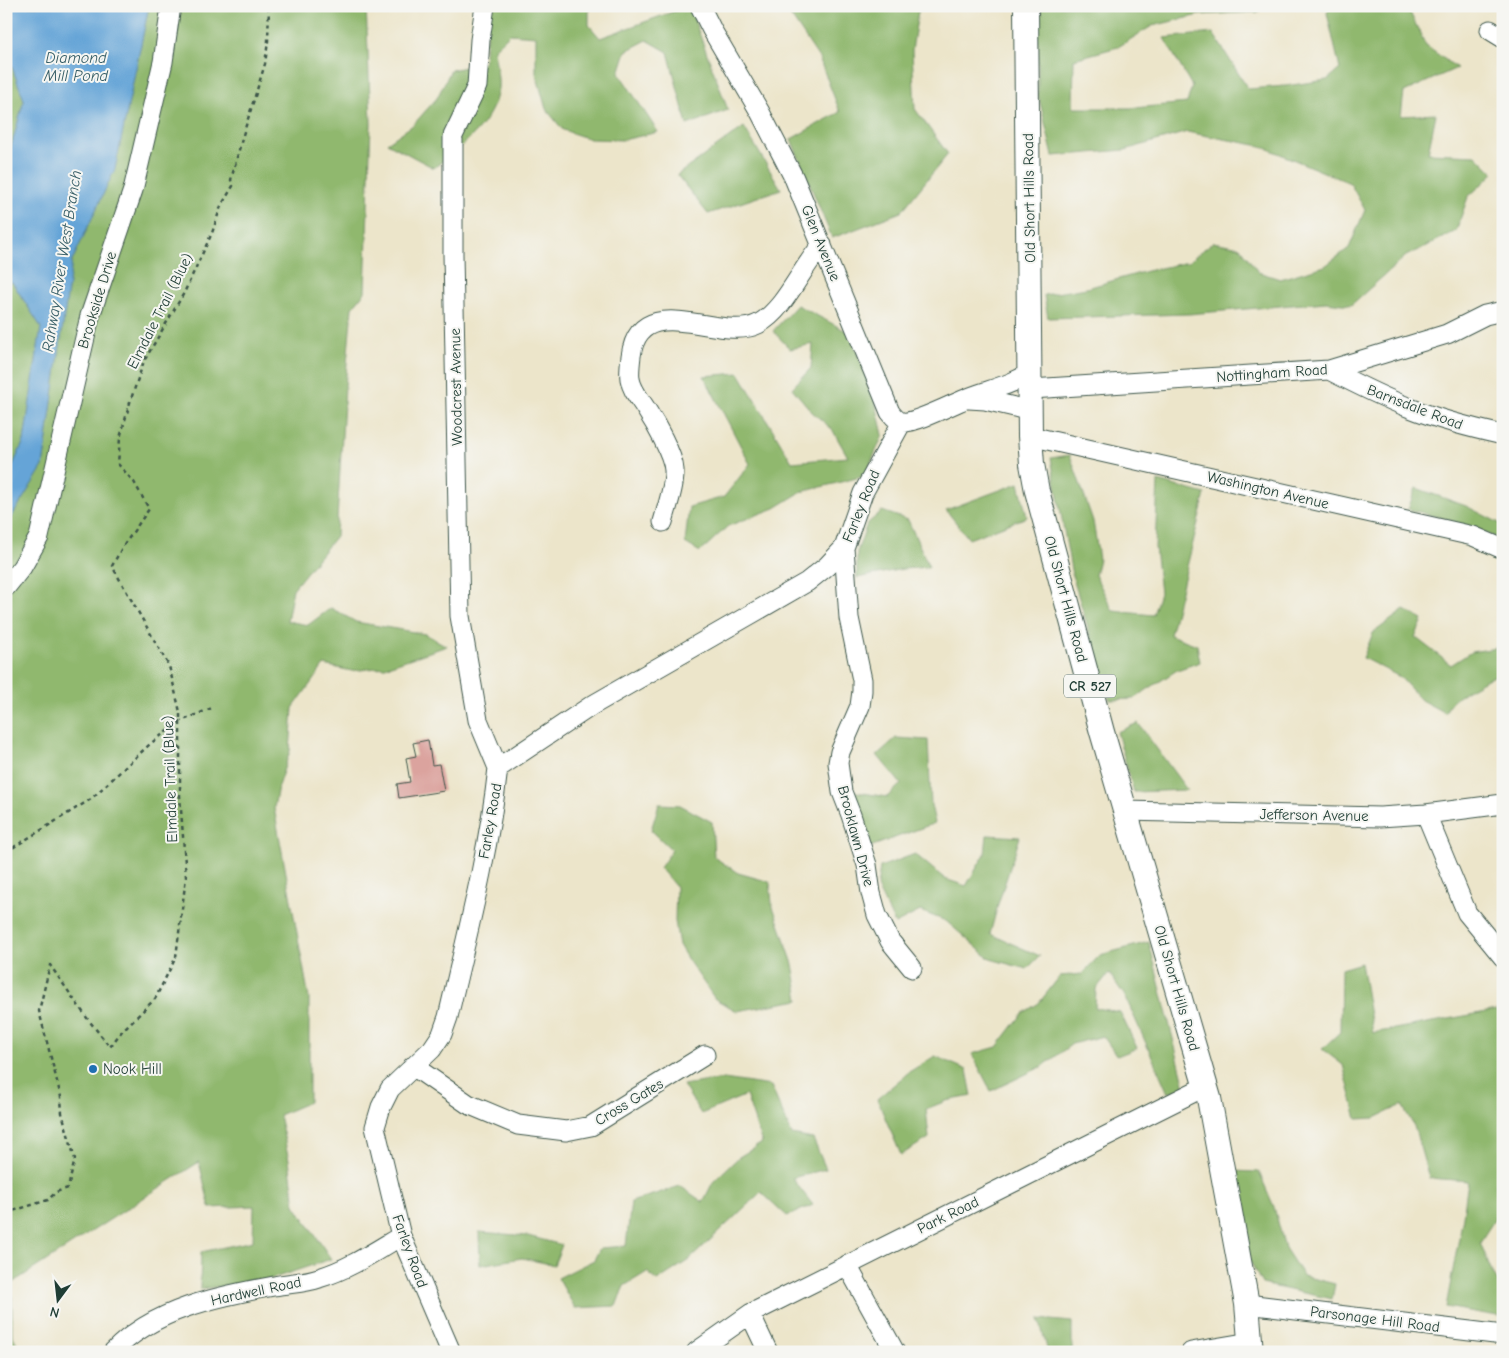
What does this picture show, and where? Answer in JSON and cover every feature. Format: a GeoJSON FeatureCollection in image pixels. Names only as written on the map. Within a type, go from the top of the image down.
{"type":"FeatureCollection","features":[{"type":"Feature","properties":{"kind":"main road","name":"Old Short Hills Road"},"geometry":{"type":"LineString","coordinates":[[1026,6],[1030,436],[1032,464],[1037,491],[1102,732],[1206,1086],[1246,1304],[1250,1347]]}},
{"type":"Feature","properties":{"kind":"street","name":"Brookside Drive"},"geometry":{"type":"LineString","coordinates":[[6,587],[22,567],[38,538],[90,316],[133,190],[163,62],[171,6]]}},
{"type":"Feature","properties":{"kind":"street","name":"Woodcrest Avenue"},"geometry":{"type":"LineString","coordinates":[[486,6],[480,40],[477,86],[453,136],[454,274],[460,616],[478,720],[498,768]]}},
{"type":"Feature","properties":{"kind":"street","name":"Glen Avenue"},"geometry":{"type":"LineString","coordinates":[[700,6],[760,112],[790,170],[890,412],[902,422]]}},
{"type":"Feature","properties":{"kind":"street"},"geometry":{"type":"LineString","coordinates":[[663,522],[671,492],[674,470],[668,450],[658,429],[632,387],[630,367],[636,340],[642,331],[652,324],[662,321],[741,328],[758,324],[784,299],[812,256],[822,245]]}},
{"type":"Feature","properties":{"kind":"street","name":"Nottingham Road"},"geometry":{"type":"LineString","coordinates":[[1031,391],[1330,370],[1446,334],[1484,314],[1503,311]]}},
{"type":"Feature","properties":{"kind":"street","name":"Barnsdale Road"},"geometry":{"type":"LineString","coordinates":[[1330,370],[1412,409],[1465,426],[1503,435]]}},
{"type":"Feature","properties":{"kind":"street"},"geometry":{"type":"LineString","coordinates":[[902,422],[919,419],[966,399],[1024,377],[1031,391],[985,400],[966,399]]}},
{"type":"Feature","properties":{"kind":"street","name":"Farley Road"},"geometry":{"type":"LineString","coordinates":[[451,1352],[401,1236],[375,1128],[381,1107],[390,1089],[432,1049],[442,1034],[448,1016],[475,897],[496,792],[498,768],[591,706],[807,582],[827,566],[844,548],[863,493],[902,422]]}},
{"type":"Feature","properties":{"kind":"street","name":"Washington Avenue"},"geometry":{"type":"LineString","coordinates":[[1030,436],[1473,536],[1503,550]]}},
{"type":"Feature","properties":{"kind":"street","name":"Brooklawn Drive"},"geometry":{"type":"LineString","coordinates":[[844,548],[849,618],[862,691],[860,706],[840,752],[838,763],[842,792],[860,842],[877,915],[890,941],[912,968]]}},
{"type":"Feature","properties":{"kind":"street","name":"Jefferson Avenue"},"geometry":{"type":"LineString","coordinates":[[1125,811],[1380,817],[1426,814],[1503,804]]}},
{"type":"Feature","properties":{"kind":"street"},"geometry":{"type":"LineString","coordinates":[[1426,814],[1467,913],[1503,957]]}},
{"type":"Feature","properties":{"kind":"street","name":"Cross Gates"},"geometry":{"type":"LineString","coordinates":[[414,1066],[468,1104],[518,1126],[566,1131],[591,1126],[705,1055]]}},
{"type":"Feature","properties":{"kind":"street","name":"Park Road"},"geometry":{"type":"LineString","coordinates":[[696,1352],[750,1314],[1206,1086]]}},
{"type":"Feature","properties":{"kind":"street","name":"Hardwell Road"},"geometry":{"type":"LineString","coordinates":[[113,1352],[138,1330],[179,1310],[224,1296],[318,1279],[350,1267],[401,1236]]}},
{"type":"Feature","properties":{"kind":"street"},"geometry":{"type":"LineString","coordinates":[[847,1265],[895,1352]]}},
{"type":"Feature","properties":{"kind":"street","name":"Parsonage Hill Road"},"geometry":{"type":"LineString","coordinates":[[1246,1304],[1503,1335]]}},
{"type":"Feature","properties":{"kind":"street"},"geometry":{"type":"LineString","coordinates":[[750,1314],[768,1352]]}},
{"type":"Feature","properties":{"kind":"street"},"geometry":{"type":"LineString","coordinates":[[1191,1352],[1250,1347]]}},
{"type":"Feature","properties":{"kind":"path","name":"Elmdale Trail (Blue)"},"geometry":{"type":"LineString","coordinates":[[6,1213],[48,1200],[56,1192],[68,1188],[75,1159],[62,1114],[61,1097],[40,1010],[50,965],[110,1047],[122,1031],[155,999],[176,957],[186,877],[180,796],[180,712],[169,666],[112,566],[149,509],[134,482],[118,464],[120,438],[144,362],[184,293],[212,233],[222,206],[233,186],[231,180],[265,64],[269,6]]}},
{"type":"Feature","properties":{"kind":"path"},"geometry":{"type":"LineString","coordinates":[[6,852],[90,799],[150,744],[180,722],[214,707]]}},
{"type":"Feature","properties":{"kind":"green space"},"geometry":{"type":"Polygon","coordinates":[[[149,6],[366,6],[371,123],[365,292],[352,308],[345,386],[336,536],[293,589],[287,621],[308,625],[331,608],[356,622],[425,634],[447,646],[385,667],[352,671],[324,665],[293,708],[290,751],[278,786],[274,808],[309,998],[309,1102],[279,1115],[289,1160],[295,1205],[331,1259],[268,1280],[200,1289],[201,1252],[253,1241],[254,1206],[210,1208],[199,1162],[12,1283],[12,1334],[21,1352],[6,1352],[6,526],[43,466],[72,261],[115,169],[149,6]]]}},
{"type":"Feature","properties":{"kind":"green space"},"geometry":{"type":"Polygon","coordinates":[[[489,6],[589,6],[589,25],[600,38],[689,6],[728,110],[687,125],[668,52],[647,40],[626,51],[619,73],[658,132],[623,140],[590,139],[563,130],[546,109],[536,73],[536,36],[510,34],[494,49],[498,83],[495,101],[483,124],[465,143],[434,168],[387,143],[413,125],[437,98],[451,70],[484,63],[489,6]]]}},
{"type":"Feature","properties":{"kind":"green space"},"geometry":{"type":"Polygon","coordinates":[[[784,6],[919,6],[912,50],[915,109],[948,154],[901,212],[832,238],[791,139],[840,112],[819,58],[784,6]]]}},
{"type":"Feature","properties":{"kind":"green space"},"geometry":{"type":"Polygon","coordinates":[[[1038,6],[1258,6],[1259,12],[1199,15],[1152,26],[1118,47],[1074,59],[1073,108],[1134,108],[1187,103],[1192,86],[1164,38],[1213,33],[1248,89],[1285,86],[1327,80],[1340,69],[1327,13],[1330,6],[1407,6],[1426,46],[1457,68],[1404,92],[1401,116],[1436,114],[1428,153],[1476,155],[1494,173],[1468,197],[1456,231],[1406,256],[1351,305],[1326,302],[1189,314],[1048,318],[1044,295],[1087,288],[1147,271],[1188,262],[1213,242],[1240,247],[1258,272],[1280,279],[1325,266],[1349,248],[1365,210],[1350,183],[1261,146],[1187,132],[1125,150],[1053,156],[1038,94],[1038,6]]]}},
{"type":"Feature","properties":{"kind":"green space"},"geometry":{"type":"Polygon","coordinates":[[[6,51],[24,100],[6,165],[6,51]]]}},
{"type":"Feature","properties":{"kind":"green space"},"geometry":{"type":"Polygon","coordinates":[[[744,127],[781,189],[708,214],[677,175],[744,127]]]}},
{"type":"Feature","properties":{"kind":"green space"},"geometry":{"type":"Polygon","coordinates":[[[12,282],[41,327],[24,441],[6,480],[6,283],[12,282]]]}},
{"type":"Feature","properties":{"kind":"green space"},"geometry":{"type":"Polygon","coordinates":[[[797,305],[850,333],[875,400],[883,435],[865,476],[801,492],[775,508],[728,526],[700,552],[685,543],[689,507],[724,497],[750,464],[704,376],[739,373],[792,462],[848,457],[832,429],[812,412],[792,388],[811,368],[813,344],[790,349],[773,331],[797,305]]]}},
{"type":"Feature","properties":{"kind":"green space"},"geometry":{"type":"Polygon","coordinates":[[[1070,455],[1093,521],[1099,559],[1095,575],[1113,611],[1153,615],[1160,593],[1155,547],[1158,481],[1205,494],[1170,635],[1197,645],[1200,662],[1177,670],[1133,699],[1110,700],[1072,575],[1051,458],[1070,455]]]}},
{"type":"Feature","properties":{"kind":"green space"},"geometry":{"type":"Polygon","coordinates":[[[1019,483],[1027,517],[969,539],[946,510],[1019,483]]]}},
{"type":"Feature","properties":{"kind":"green space"},"geometry":{"type":"Polygon","coordinates":[[[1416,488],[1466,506],[1503,525],[1503,540],[1449,520],[1408,509],[1416,488]]]}},
{"type":"Feature","properties":{"kind":"green space"},"geometry":{"type":"Polygon","coordinates":[[[882,511],[908,520],[929,567],[903,569],[857,578],[857,552],[867,524],[882,511]]]}},
{"type":"Feature","properties":{"kind":"green space"},"geometry":{"type":"Polygon","coordinates":[[[1404,610],[1423,620],[1415,637],[1451,665],[1471,652],[1503,647],[1503,675],[1492,677],[1469,689],[1452,702],[1445,713],[1421,700],[1400,677],[1363,658],[1373,633],[1404,610]]]}},
{"type":"Feature","properties":{"kind":"green space"},"geometry":{"type":"Polygon","coordinates":[[[1138,723],[1187,790],[1134,792],[1117,732],[1138,723]]]}},
{"type":"Feature","properties":{"kind":"green space"},"geometry":{"type":"Polygon","coordinates":[[[896,738],[928,740],[931,805],[935,823],[870,847],[851,791],[887,797],[901,784],[877,755],[896,738]]]}},
{"type":"Feature","properties":{"kind":"green space"},"geometry":{"type":"Polygon","coordinates":[[[659,804],[680,805],[712,822],[714,857],[738,873],[770,882],[772,904],[793,964],[799,1000],[737,1011],[715,999],[679,945],[675,921],[676,887],[660,868],[672,850],[651,830],[659,804]]]}},
{"type":"Feature","properties":{"kind":"green space"},"geometry":{"type":"Polygon","coordinates":[[[987,835],[1020,837],[990,934],[1040,956],[1027,969],[990,959],[946,921],[920,911],[895,924],[877,887],[880,867],[915,854],[945,879],[966,886],[985,854],[987,835]]]}},
{"type":"Feature","properties":{"kind":"green space"},"geometry":{"type":"Polygon","coordinates":[[[1149,942],[1185,1087],[1168,1093],[1125,996],[1109,973],[1096,989],[1095,1008],[1120,1012],[1137,1048],[1117,1056],[1103,1036],[1072,1044],[1043,1066],[991,1091],[972,1054],[997,1047],[1023,1013],[1039,1003],[1060,976],[1082,974],[1100,955],[1149,942]]]}},
{"type":"Feature","properties":{"kind":"green space"},"geometry":{"type":"Polygon","coordinates":[[[1361,963],[1373,1033],[1497,1010],[1503,1022],[1503,1171],[1496,1182],[1498,1214],[1480,1242],[1492,1272],[1503,1290],[1503,1317],[1446,1307],[1468,1181],[1429,1178],[1414,1126],[1402,1105],[1375,1118],[1357,1119],[1343,1065],[1322,1049],[1340,1032],[1341,969],[1361,963]]]}},
{"type":"Feature","properties":{"kind":"green space"},"geometry":{"type":"Polygon","coordinates":[[[935,1056],[967,1070],[972,1096],[946,1101],[926,1109],[929,1138],[901,1155],[877,1099],[909,1072],[935,1056]]]}},
{"type":"Feature","properties":{"kind":"green space"},"geometry":{"type":"Polygon","coordinates":[[[724,1079],[771,1086],[792,1135],[813,1139],[826,1169],[792,1178],[813,1205],[787,1216],[761,1192],[689,1260],[657,1281],[647,1272],[624,1286],[616,1306],[575,1308],[558,1278],[594,1260],[600,1248],[626,1246],[631,1202],[680,1186],[703,1202],[713,1182],[739,1157],[762,1143],[746,1095],[701,1114],[683,1085],[724,1079]]]}},
{"type":"Feature","properties":{"kind":"green space"},"geometry":{"type":"Polygon","coordinates":[[[1230,1171],[1259,1172],[1274,1207],[1285,1248],[1303,1276],[1335,1284],[1332,1299],[1262,1284],[1248,1257],[1230,1171]]]}},
{"type":"Feature","properties":{"kind":"green space"},"geometry":{"type":"Polygon","coordinates":[[[479,1232],[528,1236],[562,1245],[554,1265],[522,1258],[480,1265],[479,1232]]]}},
{"type":"Feature","properties":{"kind":"green space"},"geometry":{"type":"Polygon","coordinates":[[[1039,1319],[1072,1322],[1072,1352],[1048,1352],[1039,1319]]]}},
{"type":"Feature","properties":{"kind":"water","name":"Diamond Mill Pond"},"geometry":{"type":"Polygon","coordinates":[[[6,6],[149,6],[115,169],[72,261],[43,466],[6,526],[6,480],[24,441],[41,327],[12,282],[6,283],[6,165],[24,100],[6,51],[6,6]]]}},
{"type":"Feature","properties":{"kind":"building"},"geometry":{"type":"Polygon","coordinates":[[[428,740],[432,765],[439,764],[444,791],[399,798],[397,784],[410,782],[406,758],[416,756],[413,743],[428,740]]]}},
{"type":"Feature","properties":{"kind":"place","name":"Nook Hill"},"geometry":{"type":"Point","coordinates":[93,1069]}},
{"type":"Feature","properties":{"kind":"water label","name":"Rahway River West Branch"},"geometry":{"type":"Point","coordinates":[61,261]}}]}
